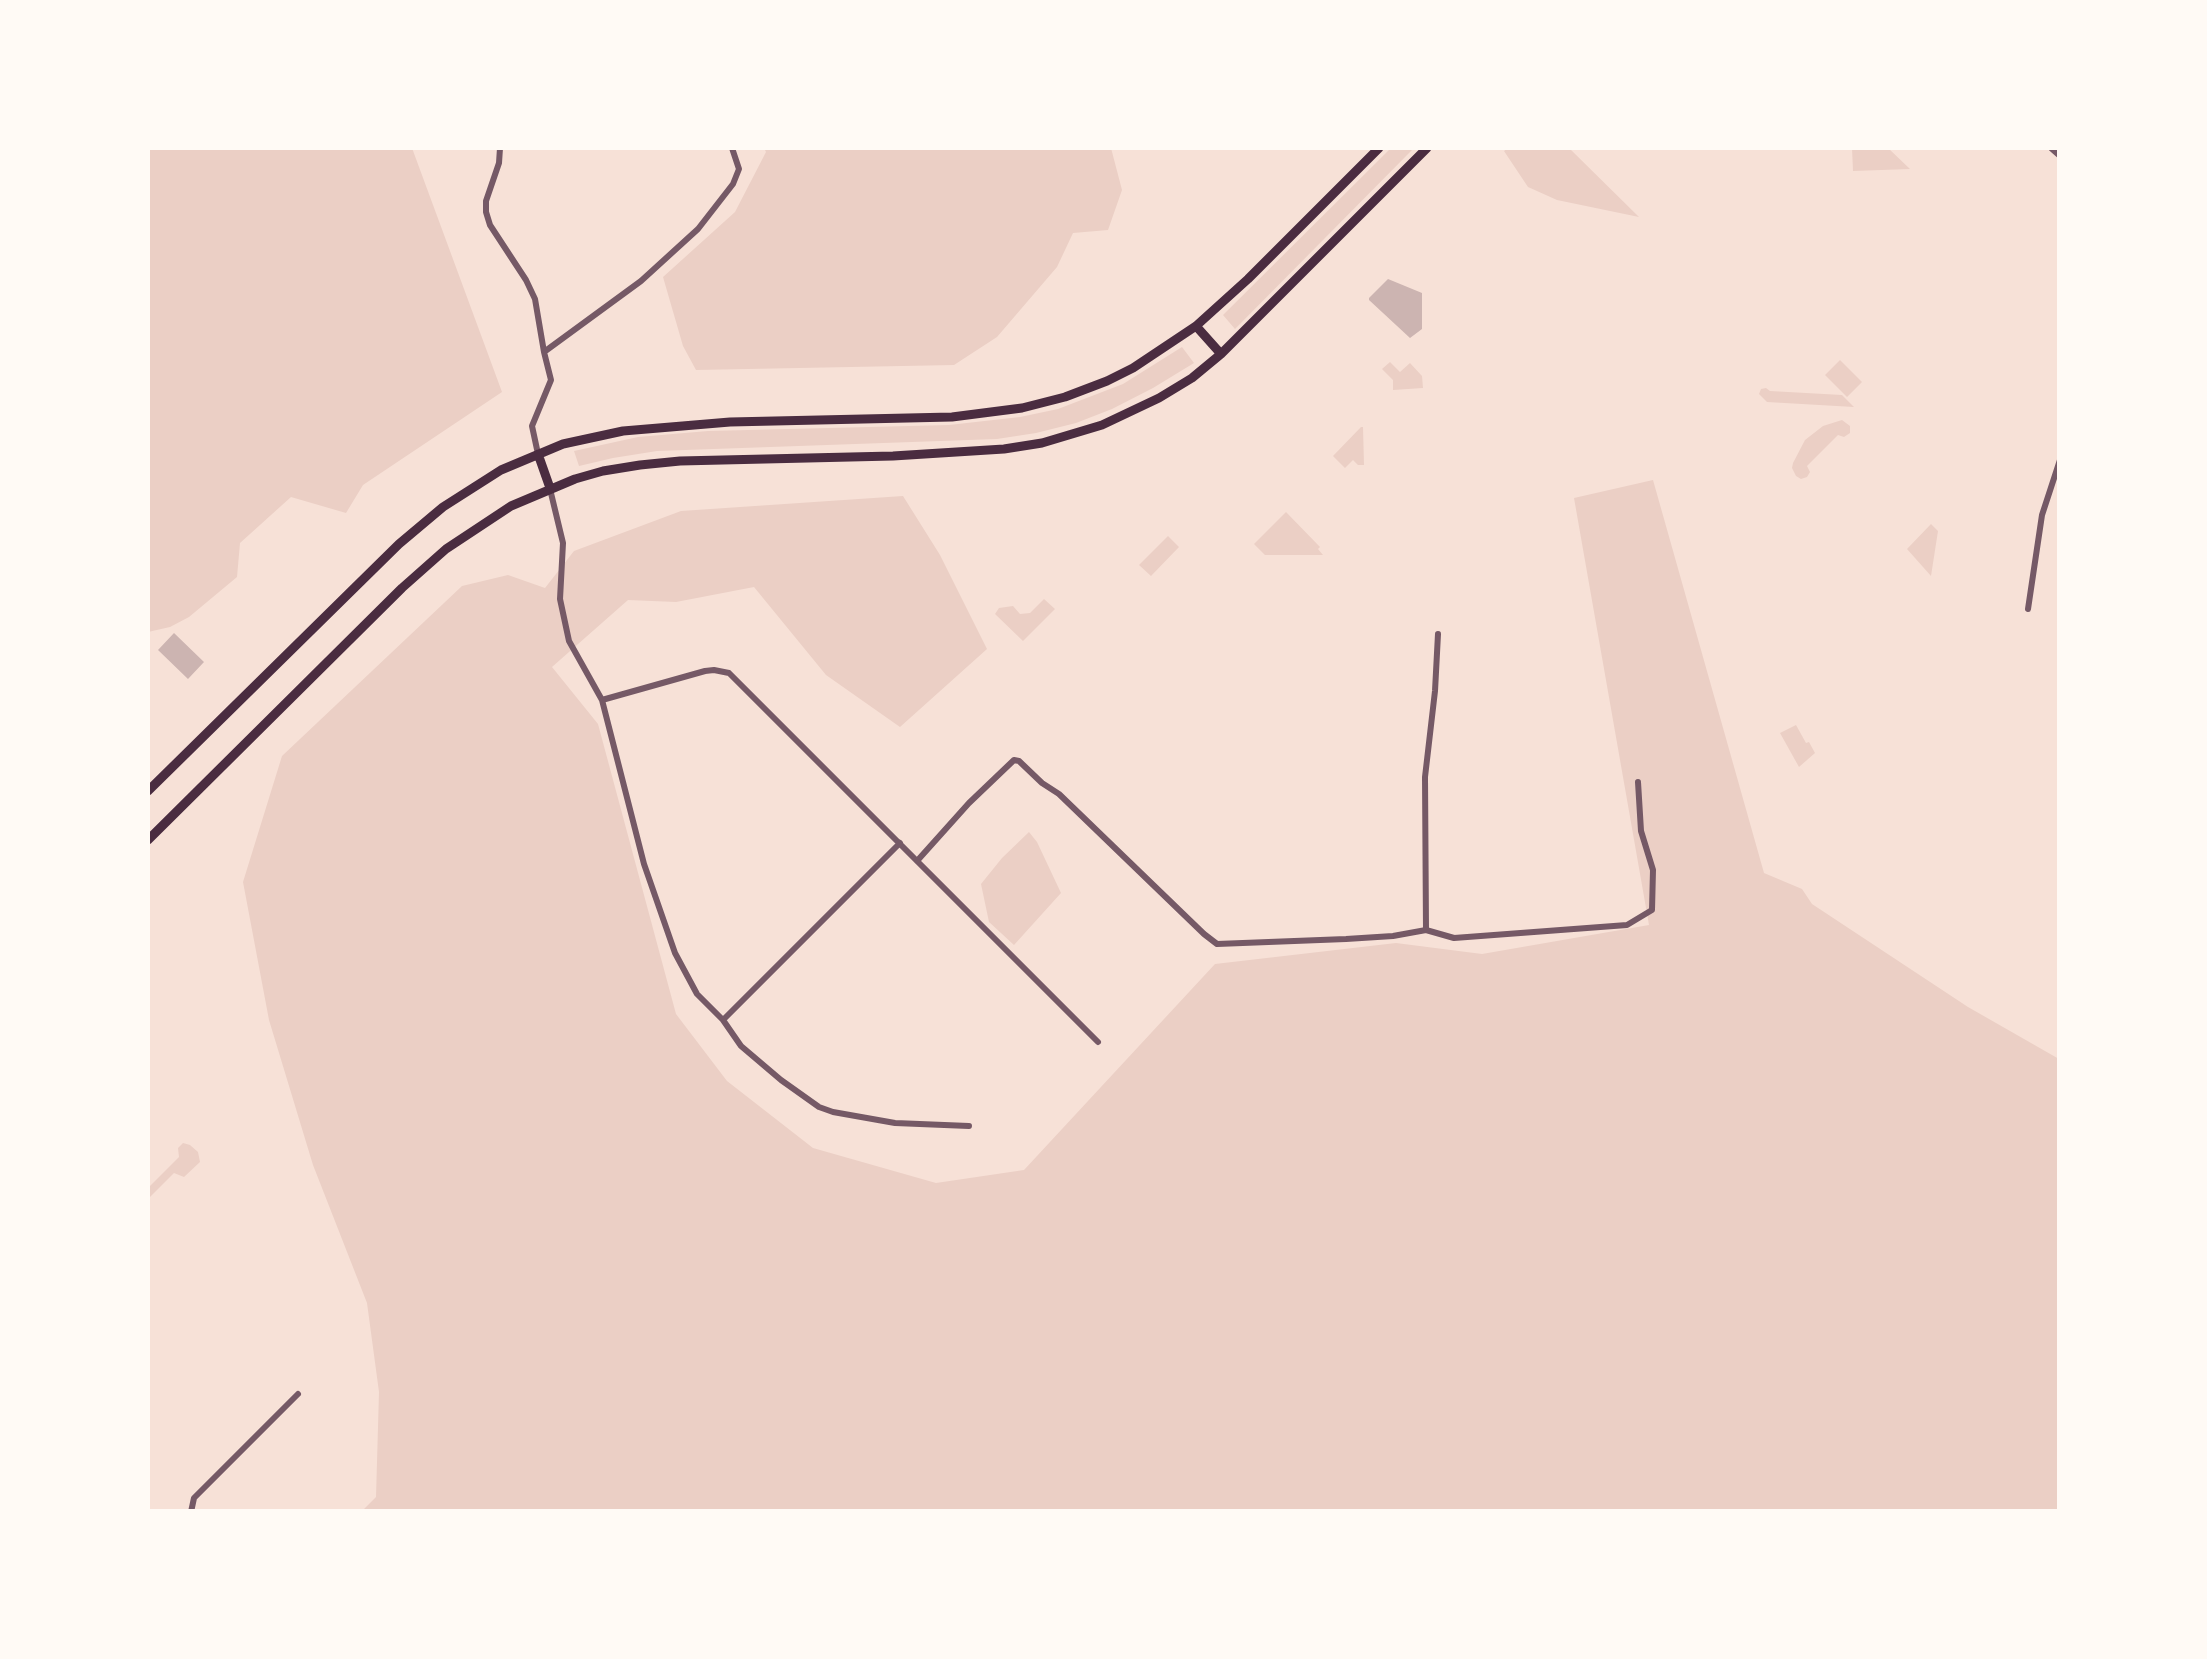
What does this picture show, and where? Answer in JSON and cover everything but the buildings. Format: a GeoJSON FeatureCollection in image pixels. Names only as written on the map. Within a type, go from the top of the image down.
{"type":"FeatureCollection","features":[{"type":"Feature","properties":{"kind":"main road"},"geometry":{"type":"LineString","coordinates":[[148,791],[399,544],[476,484],[513,464],[590,438],[663,426],[952,417],[1022,408],[1065,397],[1107,381],[1159,353],[1196,326],[1378,148]]}},
{"type":"Feature","properties":{"kind":"main road"},"geometry":{"type":"LineString","coordinates":[[148,840],[402,588],[446,548],[511,506],[603,471],[680,461],[1004,449],[1078,434],[1124,416],[1192,378],[1221,354],[1427,148]]}},
{"type":"Feature","properties":{"kind":"main road"},"geometry":{"type":"LineString","coordinates":[[1196,326],[1221,354]]}},
{"type":"Feature","properties":{"kind":"main road"},"geometry":{"type":"LineString","coordinates":[[538,454],[550,488]]}},
{"type":"Feature","properties":{"kind":"street"},"geometry":{"type":"LineString","coordinates":[[500,148],[486,212],[535,299],[551,380],[532,426],[538,454]]}},
{"type":"Feature","properties":{"kind":"street"},"geometry":{"type":"LineString","coordinates":[[544,352],[641,281],[698,229],[733,184],[738,169],[732,148]]}},
{"type":"Feature","properties":{"kind":"street"},"geometry":{"type":"LineString","coordinates":[[2051,148],[2060,156]]}},
{"type":"Feature","properties":{"kind":"street"},"geometry":{"type":"LineString","coordinates":[[2028,610],[2042,515],[2060,460]]}},
{"type":"Feature","properties":{"kind":"street"},"geometry":{"type":"LineString","coordinates":[[550,488],[563,543],[560,599],[569,641],[602,700],[644,864],[675,953],[697,994],[723,1020],[741,1046],[819,1107],[896,1123],[970,1126]]}},
{"type":"Feature","properties":{"kind":"street"},"geometry":{"type":"LineString","coordinates":[[1426,930],[1425,778],[1436,692],[1438,634]]}},
{"type":"Feature","properties":{"kind":"street"},"geometry":{"type":"LineString","coordinates":[[602,700],[705,671],[729,673],[1098,1042]]}},
{"type":"Feature","properties":{"kind":"street"},"geometry":{"type":"LineString","coordinates":[[917,860],[1014,760],[1059,794],[1217,944],[1394,936],[1426,930],[1454,938],[1627,926],[1652,910],[1653,870],[1641,831],[1638,782]]}},
{"type":"Feature","properties":{"kind":"street"},"geometry":{"type":"LineString","coordinates":[[723,1020],[900,843]]}},
{"type":"Feature","properties":{"kind":"street"},"geometry":{"type":"LineString","coordinates":[[191,1512],[194,1498],[298,1394]]}},
{"type":"Feature","properties":{"kind":"shaded area"},"geometry":{"type":"Polygon","coordinates":[[[148,148],[412,148],[502,392],[363,485],[346,513],[291,497],[240,543],[237,577],[189,617],[148,632],[148,148]]]}},
{"type":"Feature","properties":{"kind":"shaded area"},"geometry":{"type":"Polygon","coordinates":[[[764,148],[1111,148],[1122,190],[1108,230],[1073,233],[1057,267],[997,337],[954,365],[696,370],[683,346],[663,277],[735,212],[766,152],[764,148]]]}},
{"type":"Feature","properties":{"kind":"shaded area"},"geometry":{"type":"Polygon","coordinates":[[[1391,148],[1414,148],[1235,329],[1223,315],[1391,148]]]}},
{"type":"Feature","properties":{"kind":"shaded area"},"geometry":{"type":"Polygon","coordinates":[[[1569,148],[1639,217],[1557,200],[1528,187],[1504,151],[1569,148]]]}},
{"type":"Feature","properties":{"kind":"shaded area"},"geometry":{"type":"Polygon","coordinates":[[[1852,148],[1888,148],[1910,169],[1853,171],[1852,148]]]}},
{"type":"Feature","properties":{"kind":"shaded area"},"geometry":{"type":"Polygon","coordinates":[[[1182,347],[1194,363],[1153,388],[1076,423],[1036,433],[997,439],[657,451],[579,466],[574,451],[638,437],[708,431],[949,425],[1020,417],[1058,409],[1123,384],[1182,347]]]}},
{"type":"Feature","properties":{"kind":"shaded area"},"geometry":{"type":"Polygon","coordinates":[[[1840,360],[1862,382],[1847,397],[1825,375],[1840,360]]]}},
{"type":"Feature","properties":{"kind":"shaded area"},"geometry":{"type":"Polygon","coordinates":[[[1390,362],[1400,372],[1410,363],[1422,376],[1423,388],[1393,390],[1393,380],[1382,369],[1390,362]]]}},
{"type":"Feature","properties":{"kind":"shaded area"},"geometry":{"type":"Polygon","coordinates":[[[1766,388],[1842,395],[1854,407],[1767,402],[1759,394],[1766,388]]]}},
{"type":"Feature","properties":{"kind":"shaded area"},"geometry":{"type":"Polygon","coordinates":[[[1842,420],[1850,426],[1850,433],[1838,435],[1807,466],[1807,477],[1796,476],[1793,463],[1805,440],[1823,426],[1842,420]]]}},
{"type":"Feature","properties":{"kind":"shaded area"},"geometry":{"type":"Polygon","coordinates":[[[1361,427],[1364,465],[1353,460],[1345,468],[1333,456],[1361,427]]]}},
{"type":"Feature","properties":{"kind":"shaded area"},"geometry":{"type":"Polygon","coordinates":[[[1653,480],[1764,873],[1802,889],[1812,904],[1968,1007],[2059,1059],[2059,1511],[362,1511],[376,1497],[379,1392],[367,1303],[313,1165],[269,1020],[243,882],[282,756],[462,586],[508,575],[545,588],[574,551],[681,511],[903,496],[940,555],[987,649],[900,727],[826,675],[754,587],[676,602],[628,600],[552,667],[598,724],[676,1014],[727,1081],[813,1148],[936,1183],[1024,1170],[1215,964],[1396,943],[1482,954],[1649,925],[1574,498],[1653,480]]]}},
{"type":"Feature","properties":{"kind":"shaded area"},"geometry":{"type":"Polygon","coordinates":[[[1286,512],[1323,555],[1265,555],[1254,544],[1286,512]]]}},
{"type":"Feature","properties":{"kind":"shaded area"},"geometry":{"type":"Polygon","coordinates":[[[1931,524],[1938,531],[1931,576],[1907,549],[1931,524]]]}},
{"type":"Feature","properties":{"kind":"shaded area"},"geometry":{"type":"Polygon","coordinates":[[[1168,536],[1179,547],[1151,576],[1139,565],[1168,536]]]}},
{"type":"Feature","properties":{"kind":"shaded area"},"geometry":{"type":"Polygon","coordinates":[[[1044,599],[1055,609],[1023,641],[995,614],[999,608],[1013,606],[1020,614],[1030,613],[1044,599]]]}},
{"type":"Feature","properties":{"kind":"shaded area"},"geometry":{"type":"Polygon","coordinates":[[[1796,725],[1815,753],[1799,767],[1780,733],[1796,725]]]}},
{"type":"Feature","properties":{"kind":"shaded area"},"geometry":{"type":"Polygon","coordinates":[[[1029,832],[1061,893],[1014,945],[989,922],[981,884],[1029,832]]]}},
{"type":"Feature","properties":{"kind":"shaded area"},"geometry":{"type":"Polygon","coordinates":[[[183,1143],[198,1152],[200,1162],[184,1177],[174,1173],[148,1199],[148,1188],[179,1157],[178,1148],[183,1143]]]}}]}
